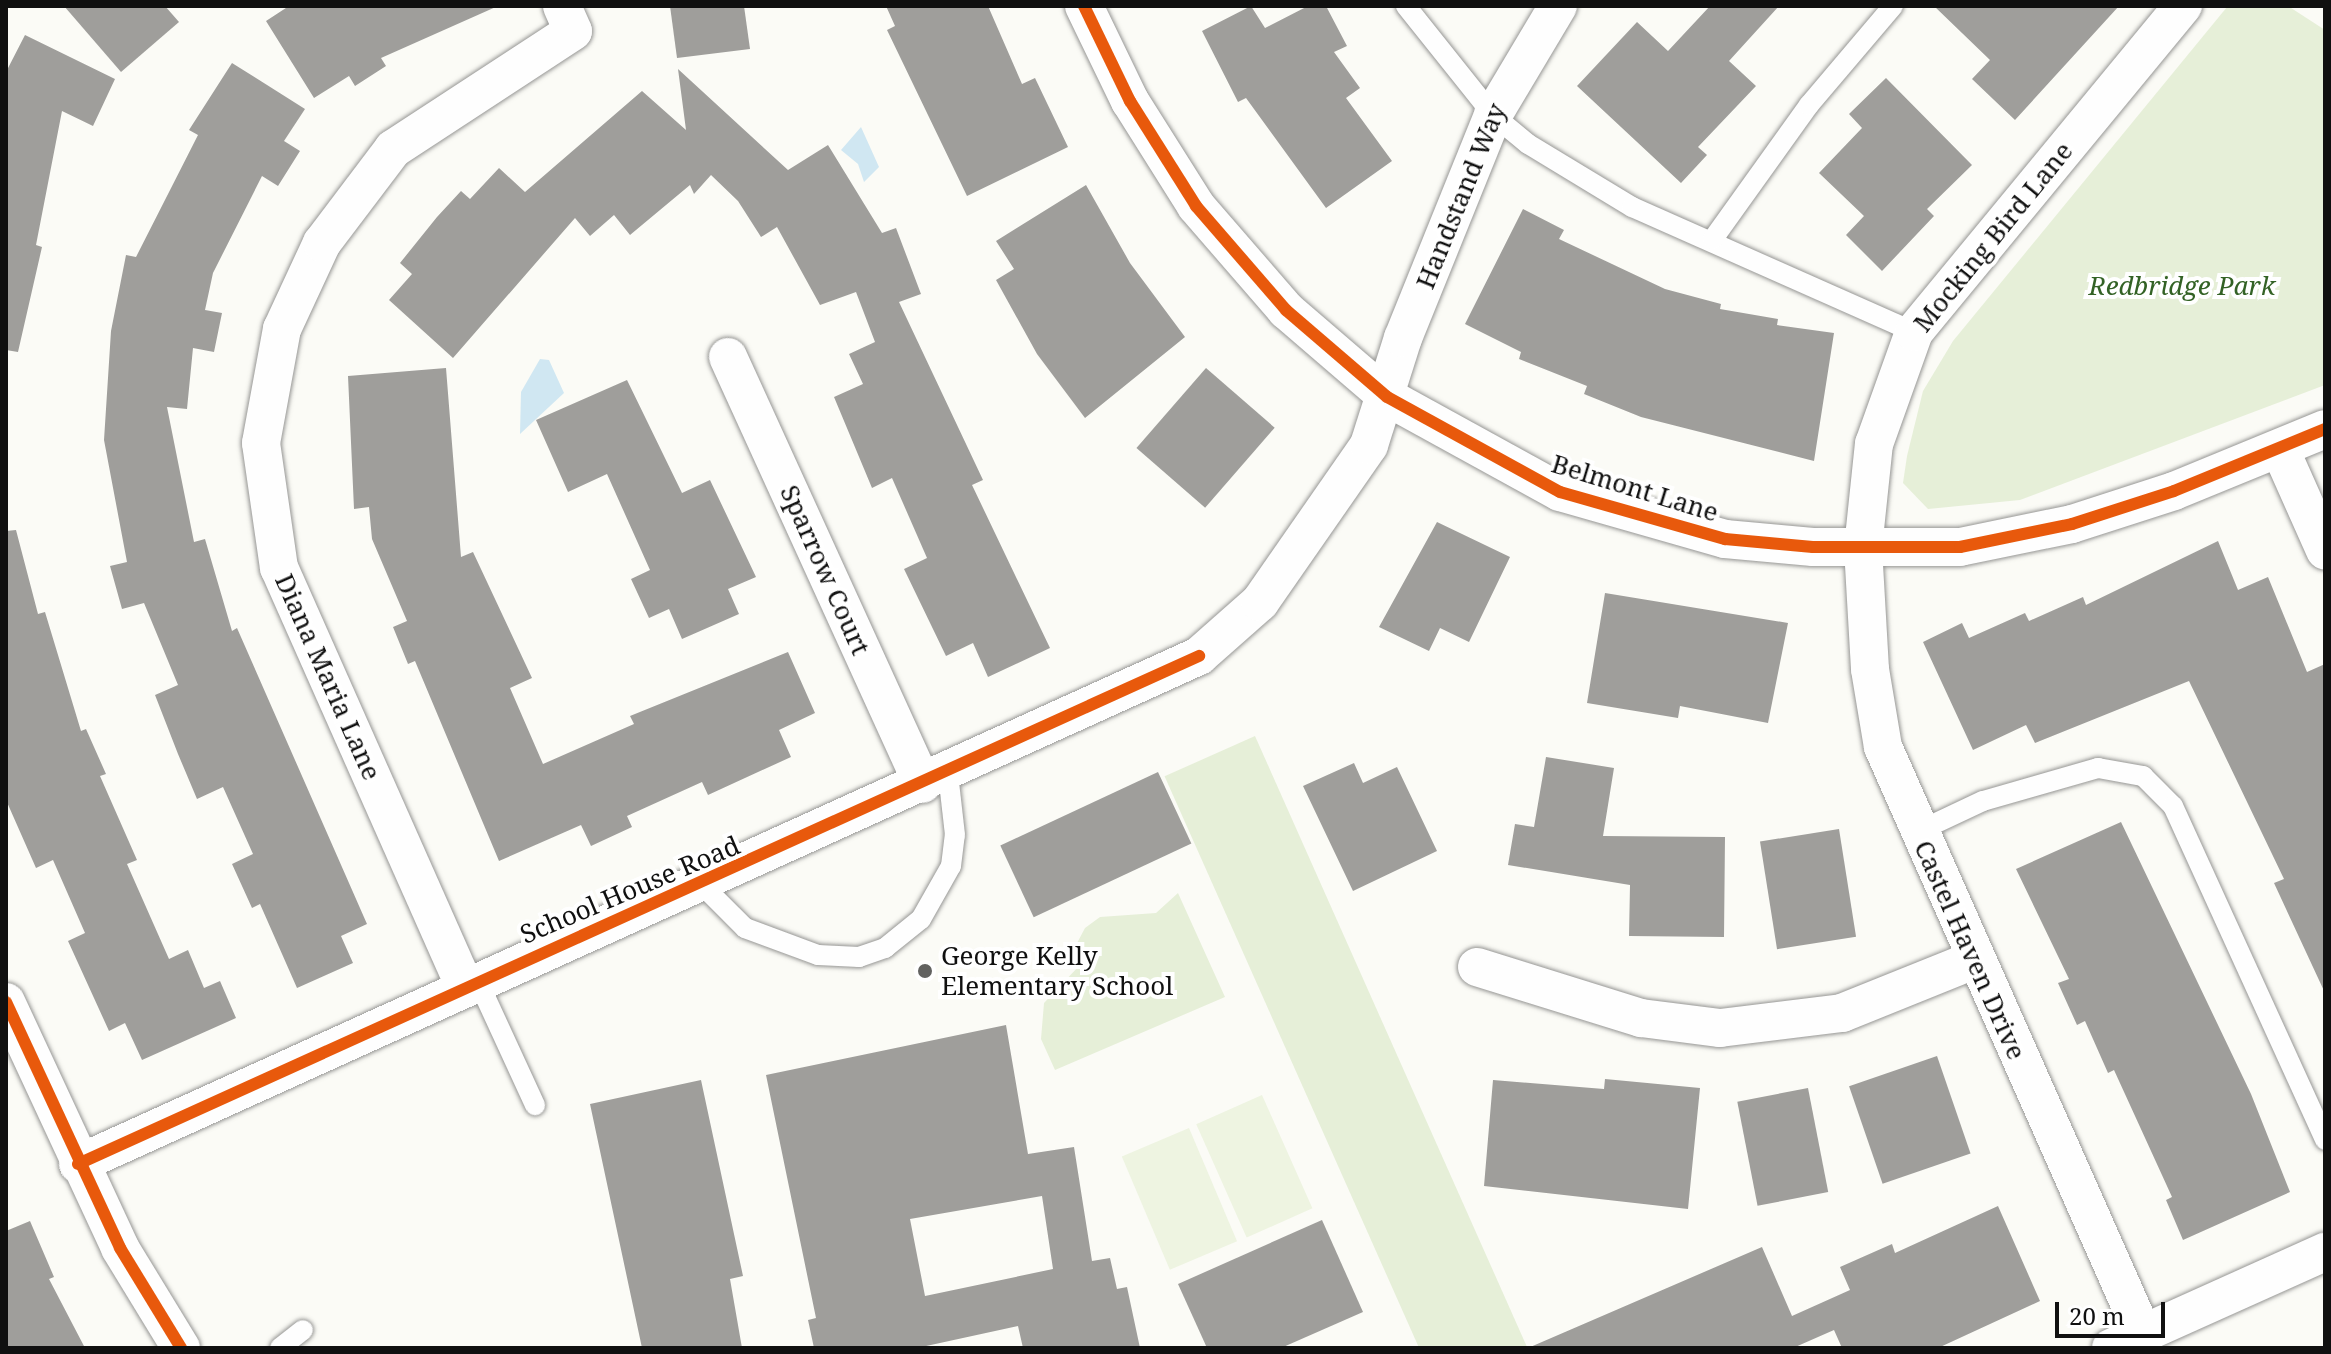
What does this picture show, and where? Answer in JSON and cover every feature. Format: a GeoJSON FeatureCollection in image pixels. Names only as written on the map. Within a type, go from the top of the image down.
{"type":"FeatureCollection","features":[{"type":"Feature","properties":{"kind":"street","name":"Diana Maria Lane"},"geometry":{"type":"LineString","coordinates":[[470,982],[279,568],[261,443],[282,329],[322,243],[393,149],[573,31],[562,6]]}},
{"type":"Feature","properties":{"kind":"street","name":"Belmont Lane"},"geometry":{"type":"LineString","coordinates":[[1084,6],[1130,101],[1196,206],[1286,310],[1387,397],[1501,464],[1641,519],[1725,539],[1863,548],[1960,547],[2072,524],[2280,449],[2325,429]]}},
{"type":"Feature","properties":{"kind":"street","name":"Handstand Way"},"geometry":{"type":"LineString","coordinates":[[1387,397],[1403,338],[1493,115],[1558,6]]}},
{"type":"Feature","properties":{"kind":"street","name":"Mocking Bird Lane"},"geometry":{"type":"LineString","coordinates":[[1863,548],[1874,444],[1914,332],[2183,6]]}},
{"type":"Feature","properties":{"kind":"street","name":"Sparrow Court"},"geometry":{"type":"LineString","coordinates":[[728,357],[936,779]]}},
{"type":"Feature","properties":{"kind":"street","name":"School House Road"},"geometry":{"type":"LineString","coordinates":[[78,1164],[470,982],[702,885],[1164,674],[1219,639],[1260,602],[1369,445],[1387,397]]}},
{"type":"Feature","properties":{"kind":"street"},"geometry":{"type":"LineString","coordinates":[[2280,449],[2325,550]]}},
{"type":"Feature","properties":{"kind":"street","name":"Castel Haven Drive"},"geometry":{"type":"LineString","coordinates":[[1863,548],[1875,711],[1917,832],[1974,960],[2127,1341]]}},
{"type":"Feature","properties":{"kind":"street"},"geometry":{"type":"LineString","coordinates":[[1477,967],[1641,1018],[1720,1028],[1842,1013],[1974,960]]}},
{"type":"Feature","properties":{"kind":"street"},"geometry":{"type":"LineString","coordinates":[[6,1002],[78,1164],[181,1348]]}},
{"type":"Feature","properties":{"kind":"street"},"geometry":{"type":"LineString","coordinates":[[2127,1341],[2325,1252]]}},
{"type":"Feature","properties":{"kind":"lane"},"geometry":{"type":"LineString","coordinates":[[1406,6],[1493,115],[1586,181],[1914,332]]}},
{"type":"Feature","properties":{"kind":"lane"},"geometry":{"type":"LineString","coordinates":[[1713,239],[1809,105],[1893,6]]}},
{"type":"Feature","properties":{"kind":"lane"},"geometry":{"type":"LineString","coordinates":[[1917,832],[1983,801],[2098,768],[2143,776],[2173,806],[2325,1140]]}},
{"type":"Feature","properties":{"kind":"lane"},"geometry":{"type":"LineString","coordinates":[[702,885],[745,928],[818,955],[859,957],[885,948],[921,919],[951,866],[955,835],[936,779]]}},
{"type":"Feature","properties":{"kind":"lane"},"geometry":{"type":"LineString","coordinates":[[470,982],[535,1105]]}},
{"type":"Feature","properties":{"kind":"lane"},"geometry":{"type":"LineString","coordinates":[[280,1348],[303,1330]]}},
{"type":"Feature","properties":{"kind":"green space","name":"Redbridge Park"},"geometry":{"type":"Polygon","coordinates":[[[2288,6],[2325,30],[2325,385],[2020,500],[1928,509],[1903,483],[1907,456],[1923,391],[1953,341],[2227,7],[2288,6]]]}},
{"type":"Feature","properties":{"kind":"green space"},"geometry":{"type":"Polygon","coordinates":[[[1255,736],[1527,1348],[1419,1348],[1165,776],[1255,736]]]}},
{"type":"Feature","properties":{"kind":"green space"},"geometry":{"type":"Polygon","coordinates":[[[1178,893],[1225,997],[1055,1070],[1041,1039],[1044,1003],[1079,966],[1076,945],[1085,928],[1100,917],[1156,913],[1178,893]]]}},
{"type":"Feature","properties":{"kind":"green space"},"geometry":{"type":"Polygon","coordinates":[[[1262,1095],[1312,1208],[1247,1238],[1196,1124],[1262,1095]]]}},
{"type":"Feature","properties":{"kind":"green space"},"geometry":{"type":"Polygon","coordinates":[[[1189,1128],[1237,1241],[1170,1270],[1122,1157],[1189,1128]]]}},
{"type":"Feature","properties":{"kind":"water"},"geometry":{"type":"Polygon","coordinates":[[[861,127],[879,167],[864,182],[858,164],[841,150],[861,127]]]}},
{"type":"Feature","properties":{"kind":"water"},"geometry":{"type":"Polygon","coordinates":[[[540,359],[549,360],[564,393],[520,434],[521,392],[540,359]]]}},
{"type":"Feature","properties":{"kind":"building"},"geometry":{"type":"Polygon","coordinates":[[[64,6],[165,6],[179,22],[121,72],[64,6]]]}},
{"type":"Feature","properties":{"kind":"building"},"geometry":{"type":"Polygon","coordinates":[[[289,6],[498,6],[381,58],[386,66],[355,86],[349,76],[314,98],[266,21],[289,6]]]}},
{"type":"Feature","properties":{"kind":"building"},"geometry":{"type":"Polygon","coordinates":[[[670,6],[744,6],[750,49],[677,58],[670,6]]]}},
{"type":"Feature","properties":{"kind":"building"},"geometry":{"type":"Polygon","coordinates":[[[886,6],[988,6],[1022,84],[1035,78],[1068,147],[967,196],[887,30],[895,26],[886,6]]]}},
{"type":"Feature","properties":{"kind":"building"},"geometry":{"type":"Polygon","coordinates":[[[1251,6],[1265,28],[1308,6],[1326,6],[1347,46],[1334,52],[1360,88],[1346,98],[1392,161],[1326,208],[1246,98],[1238,102],[1202,31],[1251,6]]]}},
{"type":"Feature","properties":{"kind":"building"},"geometry":{"type":"Polygon","coordinates":[[[1710,6],[1779,6],[1729,61],[1756,86],[1698,147],[1707,155],[1681,183],[1577,86],[1637,22],[1668,51],[1710,6]]]}},
{"type":"Feature","properties":{"kind":"building"},"geometry":{"type":"Polygon","coordinates":[[[1934,6],[2119,6],[2015,120],[1972,79],[1990,60],[1934,6]]]}},
{"type":"Feature","properties":{"kind":"building"},"geometry":{"type":"Polygon","coordinates":[[[25,35],[115,79],[93,126],[62,111],[36,245],[42,247],[18,352],[6,350],[6,72],[25,35]]]}},
{"type":"Feature","properties":{"kind":"building"},"geometry":{"type":"Polygon","coordinates":[[[232,63],[305,109],[284,141],[300,151],[278,186],[262,176],[213,273],[205,310],[222,313],[214,352],[193,348],[187,409],[167,407],[194,542],[205,539],[232,631],[237,628],[367,924],[341,936],[353,963],[297,988],[260,904],[252,908],[232,864],[253,854],[223,787],[197,799],[178,754],[155,695],[178,685],[144,603],[122,609],[110,566],[127,562],[104,440],[111,331],[126,255],[136,257],[198,135],[189,130],[232,63]]]}},
{"type":"Feature","properties":{"kind":"building"},"geometry":{"type":"Polygon","coordinates":[[[678,69],[788,170],[828,145],[882,233],[896,228],[921,294],[899,302],[983,480],[972,485],[1050,648],[988,677],[973,643],[946,656],[904,569],[927,558],[892,478],[872,488],[834,397],[863,384],[849,354],[875,342],[856,292],[820,305],[777,227],[761,237],[738,201],[711,175],[694,194],[690,185],[630,235],[614,215],[590,236],[575,218],[453,358],[389,300],[412,274],[400,263],[437,217],[461,191],[470,199],[499,168],[525,192],[642,91],[686,130],[678,69]]]}},
{"type":"Feature","properties":{"kind":"building"},"geometry":{"type":"Polygon","coordinates":[[[1886,78],[1972,165],[1927,209],[1934,216],[1882,271],[1846,235],[1864,216],[1819,173],[1862,128],[1849,114],[1886,78]]]}},
{"type":"Feature","properties":{"kind":"building"},"geometry":{"type":"Polygon","coordinates":[[[1086,185],[1130,263],[1185,337],[1085,418],[1037,354],[996,280],[1014,269],[996,241],[1086,185]]]}},
{"type":"Feature","properties":{"kind":"building"},"geometry":{"type":"Polygon","coordinates":[[[1523,209],[1564,230],[1559,239],[1665,289],[1721,304],[1720,309],[1778,319],[1777,325],[1834,333],[1814,461],[1641,417],[1584,394],[1587,386],[1519,359],[1521,352],[1465,324],[1523,209]]]}},
{"type":"Feature","properties":{"kind":"building"},"geometry":{"type":"Polygon","coordinates":[[[446,368],[461,557],[473,552],[532,678],[510,688],[543,764],[634,724],[630,716],[788,652],[815,713],[779,730],[791,757],[708,795],[702,782],[627,816],[632,827],[591,846],[581,825],[499,861],[415,661],[408,664],[393,627],[407,621],[372,539],[369,507],[354,509],[348,376],[446,368]]]}},
{"type":"Feature","properties":{"kind":"building"},"geometry":{"type":"Polygon","coordinates":[[[1206,368],[1275,428],[1205,508],[1136,448],[1206,368]]]}},
{"type":"Feature","properties":{"kind":"building"},"geometry":{"type":"Polygon","coordinates":[[[627,380],[682,493],[710,480],[756,577],[728,589],[739,614],[682,639],[669,609],[649,618],[631,579],[650,570],[607,474],[568,492],[536,420],[627,380]]]}},
{"type":"Feature","properties":{"kind":"building"},"geometry":{"type":"Polygon","coordinates":[[[1437,522],[1510,557],[1469,642],[1440,628],[1429,651],[1379,627],[1437,522]]]}},
{"type":"Feature","properties":{"kind":"building"},"geometry":{"type":"Polygon","coordinates":[[[16,530],[38,614],[45,612],[81,731],[86,729],[106,774],[100,776],[137,860],[127,864],[169,959],[188,950],[204,988],[220,981],[236,1018],[142,1060],[125,1023],[109,1031],[68,941],[85,933],[53,860],[36,868],[6,800],[6,531],[16,530]]]}},
{"type":"Feature","properties":{"kind":"building"},"geometry":{"type":"Polygon","coordinates":[[[2218,541],[2238,590],[2268,577],[2307,672],[2325,664],[2325,993],[2274,883],[2284,879],[2189,681],[2035,743],[2026,725],[1973,750],[1923,642],[1962,623],[1969,638],[2025,613],[2029,621],[2083,597],[2086,605],[2218,541]]]}},
{"type":"Feature","properties":{"kind":"building"},"geometry":{"type":"Polygon","coordinates":[[[1605,593],[1788,623],[1768,723],[1680,706],[1678,718],[1587,703],[1605,593]]]}},
{"type":"Feature","properties":{"kind":"building"},"geometry":{"type":"Polygon","coordinates":[[[1546,757],[1614,768],[1603,836],[1725,837],[1724,937],[1629,936],[1630,885],[1508,865],[1515,824],[1534,827],[1546,757]]]}},
{"type":"Feature","properties":{"kind":"building"},"geometry":{"type":"Polygon","coordinates":[[[1354,763],[1363,783],[1397,767],[1437,851],[1353,891],[1303,786],[1354,763]]]}},
{"type":"Feature","properties":{"kind":"building"},"geometry":{"type":"Polygon","coordinates":[[[1158,772],[1191,844],[1034,917],[1000,846],[1158,772]]]}},
{"type":"Feature","properties":{"kind":"building"},"geometry":{"type":"Polygon","coordinates":[[[2121,822],[2251,1094],[2290,1192],[2183,1240],[2166,1200],[2172,1197],[2114,1070],[2108,1073],[2085,1021],[2077,1025],[2058,983],[2069,979],[2016,869],[2121,822]]]}},
{"type":"Feature","properties":{"kind":"building"},"geometry":{"type":"Polygon","coordinates":[[[1839,829],[1856,937],[1777,949],[1760,842],[1839,829]]]}},
{"type":"Feature","properties":{"kind":"building"},"geometry":{"type":"Polygon","coordinates":[[[1006,1025],[1028,1154],[1074,1147],[1092,1261],[1110,1258],[1117,1289],[1127,1287],[1140,1348],[1023,1348],[1018,1326],[917,1348],[814,1348],[808,1320],[816,1318],[766,1075],[1006,1025]],[[1042,1196],[910,1219],[925,1296],[1053,1269],[1042,1196]]]}},
{"type":"Feature","properties":{"kind":"building"},"geometry":{"type":"Polygon","coordinates":[[[1937,1056],[1971,1153],[1883,1184],[1849,1086],[1937,1056]]]}},
{"type":"Feature","properties":{"kind":"building"},"geometry":{"type":"Polygon","coordinates":[[[1605,1079],[1700,1088],[1688,1209],[1484,1186],[1493,1080],[1604,1089],[1605,1079]]]}},
{"type":"Feature","properties":{"kind":"building"},"geometry":{"type":"Polygon","coordinates":[[[701,1080],[743,1276],[730,1279],[742,1348],[642,1348],[590,1104],[701,1080]]]}},
{"type":"Feature","properties":{"kind":"building"},"geometry":{"type":"Polygon","coordinates":[[[1808,1088],[1828,1192],[1758,1206],[1737,1102],[1808,1088]]]}},
{"type":"Feature","properties":{"kind":"building"},"geometry":{"type":"Polygon","coordinates":[[[1998,1206],[2040,1301],[1938,1348],[1842,1348],[1834,1330],[1793,1348],[1528,1348],[1762,1247],[1792,1316],[1850,1290],[1840,1267],[1892,1244],[1895,1253],[1998,1206]]]}},
{"type":"Feature","properties":{"kind":"building"},"geometry":{"type":"Polygon","coordinates":[[[1322,1220],[1363,1312],[1281,1348],[1207,1348],[1178,1284],[1322,1220]]]}},
{"type":"Feature","properties":{"kind":"building"},"geometry":{"type":"Polygon","coordinates":[[[30,1221],[54,1277],[49,1279],[85,1348],[6,1348],[6,1231],[30,1221]]]}},
{"type":"Feature","properties":{"kind":"cycle path"},"geometry":{"type":"LineString","coordinates":[[1084,6],[1130,101],[1196,206],[1286,310],[1387,397],[1560,492],[1725,539],[1813,547],[1960,547],[2072,524],[2174,491],[2325,429]]}},
{"type":"Feature","properties":{"kind":"cycle path"},"geometry":{"type":"LineString","coordinates":[[78,1164],[1199,656]]}},
{"type":"Feature","properties":{"kind":"cycle path"},"geometry":{"type":"LineString","coordinates":[[6,1002],[120,1248],[181,1348]]}},
{"type":"Feature","properties":{"kind":"place","name":"George Kelly Elementary School"},"geometry":{"type":"Point","coordinates":[925,971]}}]}
